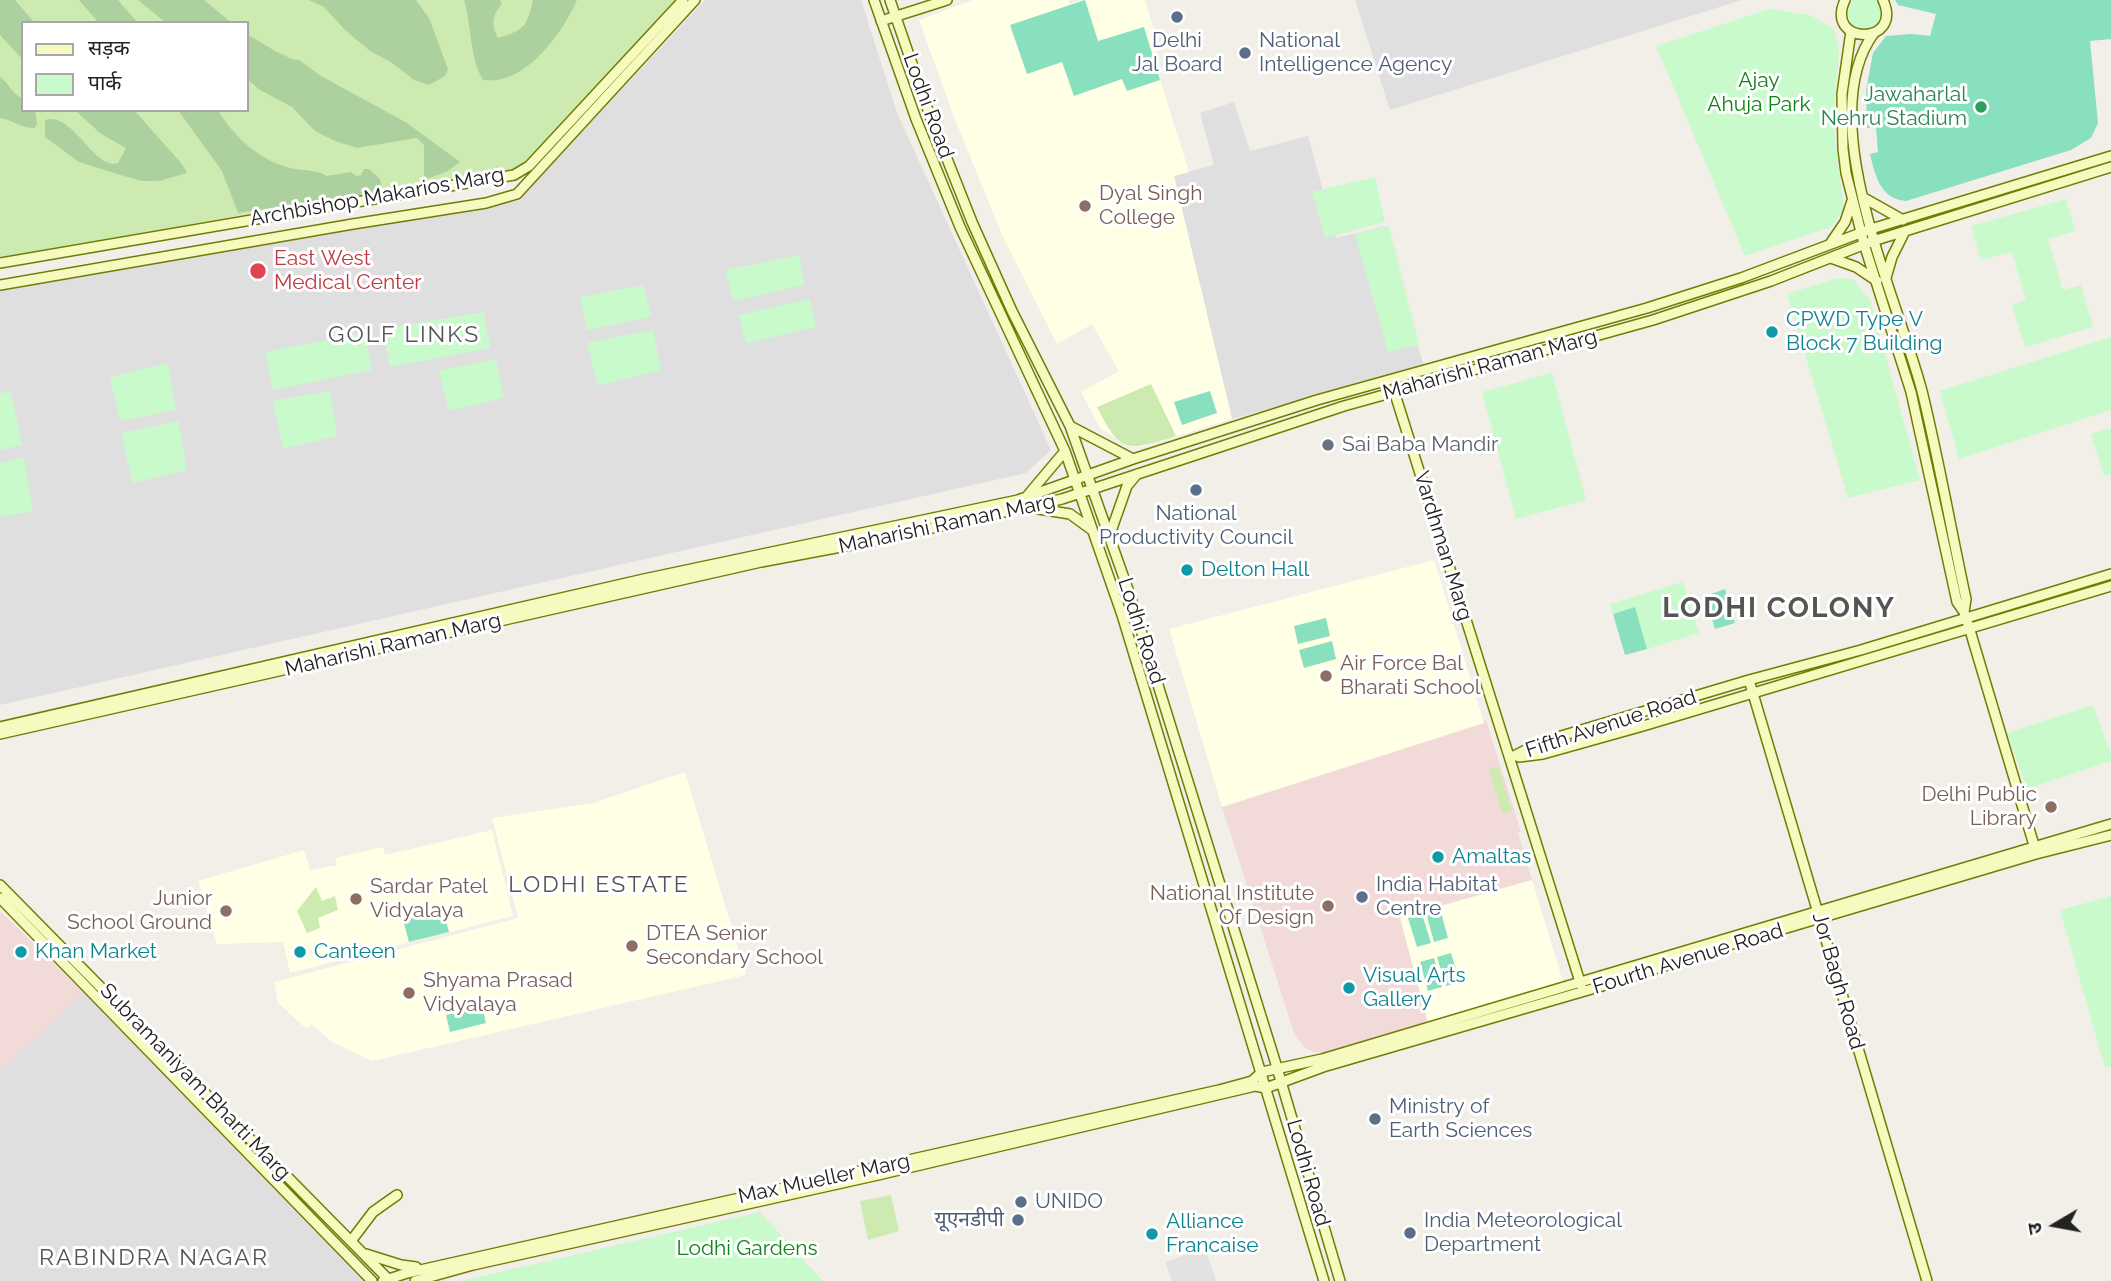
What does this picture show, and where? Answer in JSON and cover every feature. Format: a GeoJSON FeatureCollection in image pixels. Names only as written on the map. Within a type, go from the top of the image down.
{"type":"FeatureCollection","features":[{"type":"Feature","properties":{"kind":"main road","name":"Archbishop Makarios Marg"},"geometry":{"type":"LineString","coordinates":[[0,263],[514,175],[529,166],[683,0]]}},
{"type":"Feature","properties":{"kind":"main road","name":"Archbishop Makarios Marg"},"geometry":{"type":"LineString","coordinates":[[0,285],[352,223],[486,203],[517,194],[695,0]]}},
{"type":"Feature","properties":{"kind":"main road"},"geometry":{"type":"LineString","coordinates":[[881,21],[947,0]]}},
{"type":"Feature","properties":{"kind":"main road"},"geometry":{"type":"LineString","coordinates":[[1845,0],[1841,16],[1851,31],[1858,35],[1874,33]]}},
{"type":"Feature","properties":{"kind":"main road"},"geometry":{"type":"LineString","coordinates":[[1883,0],[1886,20],[1860,55],[1853,95],[1853,147],[1864,198],[1867,231],[1911,391],[1957,602],[1969,627],[2035,850]]}},
{"type":"Feature","properties":{"kind":"main road"},"geometry":{"type":"LineString","coordinates":[[875,3],[893,1]]}},
{"type":"Feature","properties":{"kind":"main road","name":"Lodhi Road"},"geometry":{"type":"LineString","coordinates":[[893,1],[930,116],[972,222],[1012,311],[1070,426],[1138,620],[1282,1083],[1340,1281]]}},
{"type":"Feature","properties":{"kind":"main road","name":"Lodhi Road"},"geometry":{"type":"LineString","coordinates":[[875,3],[916,119],[960,227],[1065,451],[1122,615],[1324,1281]]}},
{"type":"Feature","properties":{"kind":"main road"},"geometry":{"type":"LineString","coordinates":[[1851,31],[1842,94],[1843,149],[1852,199],[1867,231]]}},
{"type":"Feature","properties":{"kind":"main road","name":"Maharishi Raman Marg"},"geometry":{"type":"LineString","coordinates":[[0,727],[631,582],[1027,496],[1317,400],[1647,308],[1741,278],[1867,231],[2111,156]]}},
{"type":"Feature","properties":{"kind":"main road","name":"Maharishi Raman Marg"},"geometry":{"type":"LineString","coordinates":[[0,734],[761,562],[878,540],[1079,494],[1138,472],[1394,391],[1653,320],[1771,281],[1869,242],[2111,167]]}},
{"type":"Feature","properties":{"kind":"main road"},"geometry":{"type":"LineString","coordinates":[[1864,198],[1903,220]]}},
{"type":"Feature","properties":{"kind":"main road"},"geometry":{"type":"LineString","coordinates":[[1828,246],[1844,222],[1852,199]]}},
{"type":"Feature","properties":{"kind":"main road"},"geometry":{"type":"LineString","coordinates":[[1882,280],[1905,231]]}},
{"type":"Feature","properties":{"kind":"main road"},"geometry":{"type":"LineString","coordinates":[[1831,258],[1882,280]]}},
{"type":"Feature","properties":{"kind":"main road","name":"Vardhman Marg"},"geometry":{"type":"LineString","coordinates":[[1394,391],[1582,986]]}},
{"type":"Feature","properties":{"kind":"main road"},"geometry":{"type":"LineString","coordinates":[[1070,426],[1133,459]]}},
{"type":"Feature","properties":{"kind":"main road"},"geometry":{"type":"LineString","coordinates":[[1027,496],[1065,451]]}},
{"type":"Feature","properties":{"kind":"main road"},"geometry":{"type":"LineString","coordinates":[[1109,537],[1127,486],[1138,472]]}},
{"type":"Feature","properties":{"kind":"main road"},"geometry":{"type":"LineString","coordinates":[[1029,507],[1070,514],[1092,530]]}},
{"type":"Feature","properties":{"kind":"main road","name":"Fifth Avenue Road"},"geometry":{"type":"LineString","coordinates":[[1510,758],[1541,742],[1749,680],[1861,650],[1964,614],[2111,574]]}},
{"type":"Feature","properties":{"kind":"main road","name":"Fifth Avenue Road"},"geometry":{"type":"LineString","coordinates":[[1510,758],[1543,754],[1754,694],[2111,586]]}},
{"type":"Feature","properties":{"kind":"main road","name":"Jor Bagh Road"},"geometry":{"type":"LineString","coordinates":[[1749,680],[1927,1281]]}},
{"type":"Feature","properties":{"kind":"main road","name":"Fourth Avenue Road"},"geometry":{"type":"LineString","coordinates":[[1266,1088],[1381,1046],[2035,850],[2111,824]]}},
{"type":"Feature","properties":{"kind":"main road","name":"Fourth Avenue Road"},"geometry":{"type":"LineString","coordinates":[[2035,850],[2111,835]]}},
{"type":"Feature","properties":{"kind":"main road","name":"Subramaniyam Bharti Marg"},"geometry":{"type":"LineString","coordinates":[[0,885],[361,1251],[386,1280]]}},
{"type":"Feature","properties":{"kind":"main road","name":"Subramaniyam Bharti Marg"},"geometry":{"type":"LineString","coordinates":[[0,898],[372,1281]]}},
{"type":"Feature","properties":{"kind":"main road","name":"Fourth Avenue Road"},"geometry":{"type":"LineString","coordinates":[[1276,1068],[1381,1046]]}},
{"type":"Feature","properties":{"kind":"main road","name":"Max Mueller Marg"},"geometry":{"type":"LineString","coordinates":[[415,1281],[430,1275],[1219,1090],[1252,1081],[1262,1072],[1276,1068]]}},
{"type":"Feature","properties":{"kind":"main road","name":"Max Mueller Marg"},"geometry":{"type":"LineString","coordinates":[[386,1280],[430,1275],[878,1175],[1255,1086],[1266,1088]]}},
{"type":"Feature","properties":{"kind":"main road"},"geometry":{"type":"LineString","coordinates":[[351,1241],[373,1212],[397,1195]]}},
{"type":"Feature","properties":{"kind":"main road"},"geometry":{"type":"LineString","coordinates":[[361,1251],[430,1275]]}},
{"type":"Feature","properties":{"kind":"shaded area","name":"GOLF LINKS"},"geometry":{"type":"Polygon","coordinates":[[[705,0],[861,0],[897,113],[1051,450],[1026,473],[0,705],[0,290],[518,201],[705,0]]]}},
{"type":"Feature","properties":{"kind":"shaded area","name":"Dyal Singh College"},"geometry":{"type":"Polygon","coordinates":[[[973,0],[1068,0],[1070,4],[1082,0],[1145,0],[1160,50],[1152,53],[1189,172],[1174,176],[1232,419],[1141,447],[1128,446],[1100,428],[1081,392],[1119,371],[1092,324],[1057,344],[1002,235],[954,117],[919,20],[973,0]]]}},
{"type":"Feature","properties":{"kind":"shaded area"},"geometry":{"type":"Polygon","coordinates":[[[1355,0],[1742,0],[1390,110],[1355,0]]]}},
{"type":"Feature","properties":{"kind":"shaded area"},"geometry":{"type":"Polygon","coordinates":[[[1234,102],[1250,151],[1308,136],[1336,238],[1385,226],[1424,367],[1232,419],[1174,176],[1214,165],[1200,113],[1234,102]]]}},
{"type":"Feature","properties":{"kind":"shaded area","name":"Air Force Bal Bharati School"},"geometry":{"type":"Polygon","coordinates":[[[1434,560],[1484,723],[1222,807],[1169,629],[1434,560]]]}},
{"type":"Feature","properties":{"kind":"shaded area","name":"India Habitat Centre"},"geometry":{"type":"Polygon","coordinates":[[[1486,720],[1521,832],[1518,833],[1532,880],[1400,917],[1428,1022],[1330,1053],[1313,1052],[1304,1047],[1294,1033],[1222,807],[1486,720]]]}},
{"type":"Feature","properties":{"kind":"shaded area"},"geometry":{"type":"Polygon","coordinates":[[[685,772],[746,975],[372,1061],[332,1042],[311,1024],[307,1029],[278,1003],[274,982],[518,918],[492,818],[593,803],[685,772]]]}},
{"type":"Feature","properties":{"kind":"shaded area","name":"Sardar Patel Vidyalaya"},"geometry":{"type":"Polygon","coordinates":[[[492,830],[513,916],[290,973],[283,942],[217,944],[198,881],[304,850],[310,870],[337,865],[335,858],[383,847],[385,855],[492,830]]]}},
{"type":"Feature","properties":{"kind":"shaded area"},"geometry":{"type":"Polygon","coordinates":[[[1532,880],[1563,982],[1428,1022],[1400,918],[1532,880]]]}},
{"type":"Feature","properties":{"kind":"shaded area","name":"Khan Market"},"geometry":{"type":"Polygon","coordinates":[[[0,911],[83,992],[0,1072],[0,911]]]}},
{"type":"Feature","properties":{"kind":"shaded area"},"geometry":{"type":"Polygon","coordinates":[[[83,992],[363,1281],[0,1281],[0,1072],[83,992]]]}},
{"type":"Feature","properties":{"kind":"shaded area"},"geometry":{"type":"Polygon","coordinates":[[[1205,1248],[1216,1281],[1172,1281],[1165,1262],[1205,1248]]]}},
{"type":"Feature","properties":{"kind":"green space"},"geometry":{"type":"Polygon","coordinates":[[[0,0],[676,0],[529,160],[507,173],[299,205],[0,258],[0,0]]]}},
{"type":"Feature","properties":{"kind":"green space"},"geometry":{"type":"Polygon","coordinates":[[[0,0],[15,0],[33,21],[21,21],[21,58],[0,35],[0,0]]]}},
{"type":"Feature","properties":{"kind":"green space"},"geometry":{"type":"Polygon","coordinates":[[[79,0],[118,0],[136,21],[97,21],[79,0]]]}},
{"type":"Feature","properties":{"kind":"green space"},"geometry":{"type":"Polygon","coordinates":[[[138,0],[204,0],[230,21],[164,21],[138,0]]]}},
{"type":"Feature","properties":{"kind":"green space"},"geometry":{"type":"Polygon","coordinates":[[[309,0],[416,0],[429,18],[448,69],[445,76],[429,85],[414,80],[391,62],[370,51],[345,30],[324,7],[309,0]]]}},
{"type":"Feature","properties":{"kind":"green space"},"geometry":{"type":"Polygon","coordinates":[[[464,0],[500,0],[502,4],[494,20],[498,38],[523,26],[533,0],[577,0],[562,28],[540,55],[513,75],[498,80],[483,80],[475,61],[464,0]]]}},
{"type":"Feature","properties":{"kind":"green space"},"geometry":{"type":"Polygon","coordinates":[[[1085,0],[1098,41],[1144,27],[1160,80],[1127,91],[1122,79],[1074,96],[1062,62],[1027,74],[1010,25],[1085,0]]]}},
{"type":"Feature","properties":{"kind":"green space"},"geometry":{"type":"Polygon","coordinates":[[[1853,0],[1877,0],[1882,9],[1879,24],[1865,30],[1858,29],[1851,23],[1847,13],[1853,0]]]}},
{"type":"Feature","properties":{"kind":"green space","name":"Jawaharlal Nehru Stadium"},"geometry":{"type":"Polygon","coordinates":[[[1895,0],[2111,0],[2111,39],[2090,41],[2098,123],[2091,138],[2071,150],[1906,201],[1890,196],[1880,185],[1870,154],[1878,152],[1876,127],[1867,128],[1866,91],[1873,53],[1886,36],[1930,36],[1936,14],[1898,5],[1895,0]]]}},
{"type":"Feature","properties":{"kind":"green space","name":"Ajay Ahuja Park"},"geometry":{"type":"Polygon","coordinates":[[[1770,9],[1810,15],[1834,29],[1839,50],[1833,122],[1844,210],[1831,227],[1745,256],[1656,46],[1770,9]]]}},
{"type":"Feature","properties":{"kind":"green space"},"geometry":{"type":"Polygon","coordinates":[[[248,35],[275,51],[299,60],[321,76],[407,123],[460,162],[446,172],[424,180],[424,145],[417,138],[357,148],[315,131],[292,107],[260,90],[248,80],[248,35]]]}},
{"type":"Feature","properties":{"kind":"green space"},"geometry":{"type":"Polygon","coordinates":[[[0,77],[21,98],[21,112],[35,112],[37,123],[35,128],[27,127],[0,118],[0,77]]]}},
{"type":"Feature","properties":{"kind":"green space"},"geometry":{"type":"Polygon","coordinates":[[[77,112],[136,112],[187,173],[159,181],[142,181],[79,162],[45,137],[45,120],[65,124],[100,158],[109,163],[118,163],[126,148],[101,134],[77,112]]]}},
{"type":"Feature","properties":{"kind":"green space"},"geometry":{"type":"Polygon","coordinates":[[[179,112],[219,112],[239,138],[268,159],[290,168],[314,171],[327,176],[351,172],[356,176],[361,175],[364,169],[369,169],[381,181],[381,188],[379,192],[238,213],[222,171],[179,112]]]}},
{"type":"Feature","properties":{"kind":"green space"},"geometry":{"type":"Polygon","coordinates":[[[1375,177],[1385,222],[1325,238],[1312,192],[1375,177]]]}},
{"type":"Feature","properties":{"kind":"green space"},"geometry":{"type":"Polygon","coordinates":[[[2066,199],[2075,231],[2048,239],[2063,290],[2081,285],[2093,327],[2025,347],[2012,305],[2026,300],[2012,252],[1981,260],[1971,226],[2066,199]]]}},
{"type":"Feature","properties":{"kind":"green space"},"geometry":{"type":"Polygon","coordinates":[[[1389,226],[1419,345],[1388,352],[1355,234],[1389,226]]]}},
{"type":"Feature","properties":{"kind":"green space"},"geometry":{"type":"Polygon","coordinates":[[[799,255],[804,285],[733,301],[726,270],[799,255]]]}},
{"type":"Feature","properties":{"kind":"green space"},"geometry":{"type":"Polygon","coordinates":[[[1837,278],[1853,279],[1870,300],[1920,480],[1848,498],[1787,294],[1837,278]]]}},
{"type":"Feature","properties":{"kind":"green space"},"geometry":{"type":"Polygon","coordinates":[[[643,285],[652,317],[587,330],[580,297],[643,285]]]}},
{"type":"Feature","properties":{"kind":"green space"},"geometry":{"type":"Polygon","coordinates":[[[810,299],[816,327],[746,343],[739,315],[810,299]]]}},
{"type":"Feature","properties":{"kind":"green space"},"geometry":{"type":"Polygon","coordinates":[[[484,312],[490,348],[390,367],[382,329],[484,312]]]}},
{"type":"Feature","properties":{"kind":"green space"},"geometry":{"type":"Polygon","coordinates":[[[653,330],[661,370],[598,386],[587,343],[653,330]]]}},
{"type":"Feature","properties":{"kind":"green space"},"geometry":{"type":"Polygon","coordinates":[[[365,332],[372,370],[273,390],[265,352],[365,332]]]}},
{"type":"Feature","properties":{"kind":"green space"},"geometry":{"type":"Polygon","coordinates":[[[2111,337],[2111,410],[1959,459],[1940,391],[2111,337]]]}},
{"type":"Feature","properties":{"kind":"green space"},"geometry":{"type":"Polygon","coordinates":[[[496,359],[504,398],[449,411],[439,371],[496,359]]]}},
{"type":"Feature","properties":{"kind":"green space"},"geometry":{"type":"Polygon","coordinates":[[[168,363],[176,410],[120,421],[110,377],[168,363]]]}},
{"type":"Feature","properties":{"kind":"green space"},"geometry":{"type":"Polygon","coordinates":[[[1552,373],[1586,500],[1516,519],[1482,392],[1552,373]]]}},
{"type":"Feature","properties":{"kind":"green space"},"geometry":{"type":"Polygon","coordinates":[[[1151,384],[1176,436],[1147,445],[1128,445],[1113,434],[1097,407],[1151,384]]]}},
{"type":"Feature","properties":{"kind":"green space"},"geometry":{"type":"Polygon","coordinates":[[[330,391],[337,436],[283,449],[273,401],[330,391]]]}},
{"type":"Feature","properties":{"kind":"green space"},"geometry":{"type":"Polygon","coordinates":[[[1210,391],[1217,413],[1182,425],[1174,402],[1210,391]]]}},
{"type":"Feature","properties":{"kind":"green space"},"geometry":{"type":"Polygon","coordinates":[[[11,392],[22,445],[0,450],[0,393],[11,392]]]}},
{"type":"Feature","properties":{"kind":"green space"},"geometry":{"type":"Polygon","coordinates":[[[178,421],[187,470],[133,483],[121,433],[178,421]]]}},
{"type":"Feature","properties":{"kind":"green space"},"geometry":{"type":"Polygon","coordinates":[[[2111,428],[2111,474],[2104,476],[2091,434],[2111,428]]]}},
{"type":"Feature","properties":{"kind":"green space"},"geometry":{"type":"Polygon","coordinates":[[[24,457],[33,511],[0,517],[0,463],[24,457]]]}},
{"type":"Feature","properties":{"kind":"green space"},"geometry":{"type":"Polygon","coordinates":[[[1683,582],[1699,633],[1647,649],[1635,608],[1613,614],[1610,604],[1683,582]]]}},
{"type":"Feature","properties":{"kind":"green space"},"geometry":{"type":"Polygon","coordinates":[[[1725,589],[1735,623],[1715,629],[1705,596],[1725,589]]]}},
{"type":"Feature","properties":{"kind":"green space"},"geometry":{"type":"Polygon","coordinates":[[[1635,607],[1647,649],[1625,655],[1613,614],[1635,607]]]}},
{"type":"Feature","properties":{"kind":"green space"},"geometry":{"type":"Polygon","coordinates":[[[1326,618],[1330,636],[1298,644],[1294,626],[1326,618]]]}},
{"type":"Feature","properties":{"kind":"green space"},"geometry":{"type":"Polygon","coordinates":[[[1332,641],[1336,659],[1304,668],[1299,650],[1332,641]]]}},
{"type":"Feature","properties":{"kind":"green space"},"geometry":{"type":"Polygon","coordinates":[[[2093,705],[2111,754],[2111,761],[2027,789],[2007,733],[2093,705]]]}},
{"type":"Feature","properties":{"kind":"green space"},"geometry":{"type":"Polygon","coordinates":[[[1498,767],[1512,811],[1502,814],[1489,769],[1498,767]]]}},
{"type":"Feature","properties":{"kind":"green space"},"geometry":{"type":"Polygon","coordinates":[[[316,887],[322,901],[335,896],[338,910],[318,918],[320,928],[307,933],[297,911],[316,887]]]}},
{"type":"Feature","properties":{"kind":"green space"},"geometry":{"type":"Polygon","coordinates":[[[2111,896],[2111,1066],[2105,1068],[2060,910],[2111,896]]]}},
{"type":"Feature","properties":{"kind":"green space"},"geometry":{"type":"Polygon","coordinates":[[[1440,909],[1448,938],[1434,942],[1426,913],[1440,909]]]}},
{"type":"Feature","properties":{"kind":"green space"},"geometry":{"type":"Polygon","coordinates":[[[443,910],[449,932],[409,942],[403,920],[443,910]]]}},
{"type":"Feature","properties":{"kind":"green space"},"geometry":{"type":"Polygon","coordinates":[[[1422,914],[1431,943],[1417,947],[1408,918],[1422,914]]]}},
{"type":"Feature","properties":{"kind":"green space"},"geometry":{"type":"Polygon","coordinates":[[[1451,953],[1460,982],[1446,986],[1437,957],[1451,953]]]}},
{"type":"Feature","properties":{"kind":"green space"},"geometry":{"type":"Polygon","coordinates":[[[1434,958],[1442,987],[1428,991],[1420,962],[1434,958]]]}},
{"type":"Feature","properties":{"kind":"green space"},"geometry":{"type":"Polygon","coordinates":[[[482,1006],[486,1023],[450,1032],[446,1015],[482,1006]]]}},
{"type":"Feature","properties":{"kind":"green space"},"geometry":{"type":"Polygon","coordinates":[[[891,1195],[899,1231],[868,1240],[860,1201],[891,1195]]]}},
{"type":"Feature","properties":{"kind":"green space","name":"Lodhi Gardens"},"geometry":{"type":"Polygon","coordinates":[[[760,1212],[823,1281],[461,1281],[760,1212]]]}},
{"type":"Feature","properties":{"kind":"place","name":"Delhi Jal Board"},"geometry":{"type":"Point","coordinates":[1177,17]}},
{"type":"Feature","properties":{"kind":"place","name":"National Intelligence Agency"},"geometry":{"type":"Point","coordinates":[1245,53]}},
{"type":"Feature","properties":{"kind":"place","name":"Jawaharlal Nehru Stadium"},"geometry":{"type":"Point","coordinates":[1981,107]}},
{"type":"Feature","properties":{"kind":"place","name":"Dyal Singh College"},"geometry":{"type":"Point","coordinates":[1085,206]}},
{"type":"Feature","properties":{"kind":"place","name":"East West Medical Center"},"geometry":{"type":"Point","coordinates":[258,271]}},
{"type":"Feature","properties":{"kind":"place","name":"CPWD Type V Block 7 Building"},"geometry":{"type":"Point","coordinates":[1772,332]}},
{"type":"Feature","properties":{"kind":"place","name":"Sai Baba Mandir"},"geometry":{"type":"Point","coordinates":[1328,445]}},
{"type":"Feature","properties":{"kind":"place","name":"National Productivity Council"},"geometry":{"type":"Point","coordinates":[1196,490]}},
{"type":"Feature","properties":{"kind":"place","name":"Delton Hall"},"geometry":{"type":"Point","coordinates":[1187,570]}},
{"type":"Feature","properties":{"kind":"place","name":"Air Force Bal Bharati School"},"geometry":{"type":"Point","coordinates":[1326,676]}},
{"type":"Feature","properties":{"kind":"place","name":"Delhi Public Library"},"geometry":{"type":"Point","coordinates":[2051,807]}},
{"type":"Feature","properties":{"kind":"place","name":"Amaltas"},"geometry":{"type":"Point","coordinates":[1438,857]}},
{"type":"Feature","properties":{"kind":"place","name":"India Habitat Centre"},"geometry":{"type":"Point","coordinates":[1362,897]}},
{"type":"Feature","properties":{"kind":"place","name":"Sardar Patel Vidyalaya"},"geometry":{"type":"Point","coordinates":[356,899]}},
{"type":"Feature","properties":{"kind":"place","name":"National Institute Of Design"},"geometry":{"type":"Point","coordinates":[1328,906]}},
{"type":"Feature","properties":{"kind":"place","name":"Junior School Ground"},"geometry":{"type":"Point","coordinates":[226,911]}},
{"type":"Feature","properties":{"kind":"place","name":"DTEA Senior Secondary School"},"geometry":{"type":"Point","coordinates":[632,946]}},
{"type":"Feature","properties":{"kind":"place","name":"Khan Market"},"geometry":{"type":"Point","coordinates":[21,952]}},
{"type":"Feature","properties":{"kind":"place","name":"Canteen"},"geometry":{"type":"Point","coordinates":[300,952]}},
{"type":"Feature","properties":{"kind":"place","name":"Visual Arts Gallery"},"geometry":{"type":"Point","coordinates":[1349,988]}},
{"type":"Feature","properties":{"kind":"place","name":"Shyama Prasad Vidyalaya"},"geometry":{"type":"Point","coordinates":[409,993]}},
{"type":"Feature","properties":{"kind":"place","name":"Ministry of Earth Sciences"},"geometry":{"type":"Point","coordinates":[1375,1119]}},
{"type":"Feature","properties":{"kind":"place","name":"UNIDO"},"geometry":{"type":"Point","coordinates":[1021,1202]}},
{"type":"Feature","properties":{"kind":"place","name":"यूएनडीपी"},"geometry":{"type":"Point","coordinates":[1018,1220]}},
{"type":"Feature","properties":{"kind":"place","name":"India Meteorological Department"},"geometry":{"type":"Point","coordinates":[1410,1233]}},
{"type":"Feature","properties":{"kind":"place","name":"Alliance Francaise"},"geometry":{"type":"Point","coordinates":[1152,1234]}},
{"type":"Feature","properties":{"kind":"district","name":"GOLF LINKS"},"geometry":{"type":"Point","coordinates":[404,335]}},
{"type":"Feature","properties":{"kind":"district","name":"LODHI COLONY"},"geometry":{"type":"Point","coordinates":[1779,609]}},
{"type":"Feature","properties":{"kind":"district","name":"LODHI ESTATE"},"geometry":{"type":"Point","coordinates":[599,885]}},
{"type":"Feature","properties":{"kind":"district","name":"RABINDRA NAGAR"},"geometry":{"type":"Point","coordinates":[154,1258]}}]}
